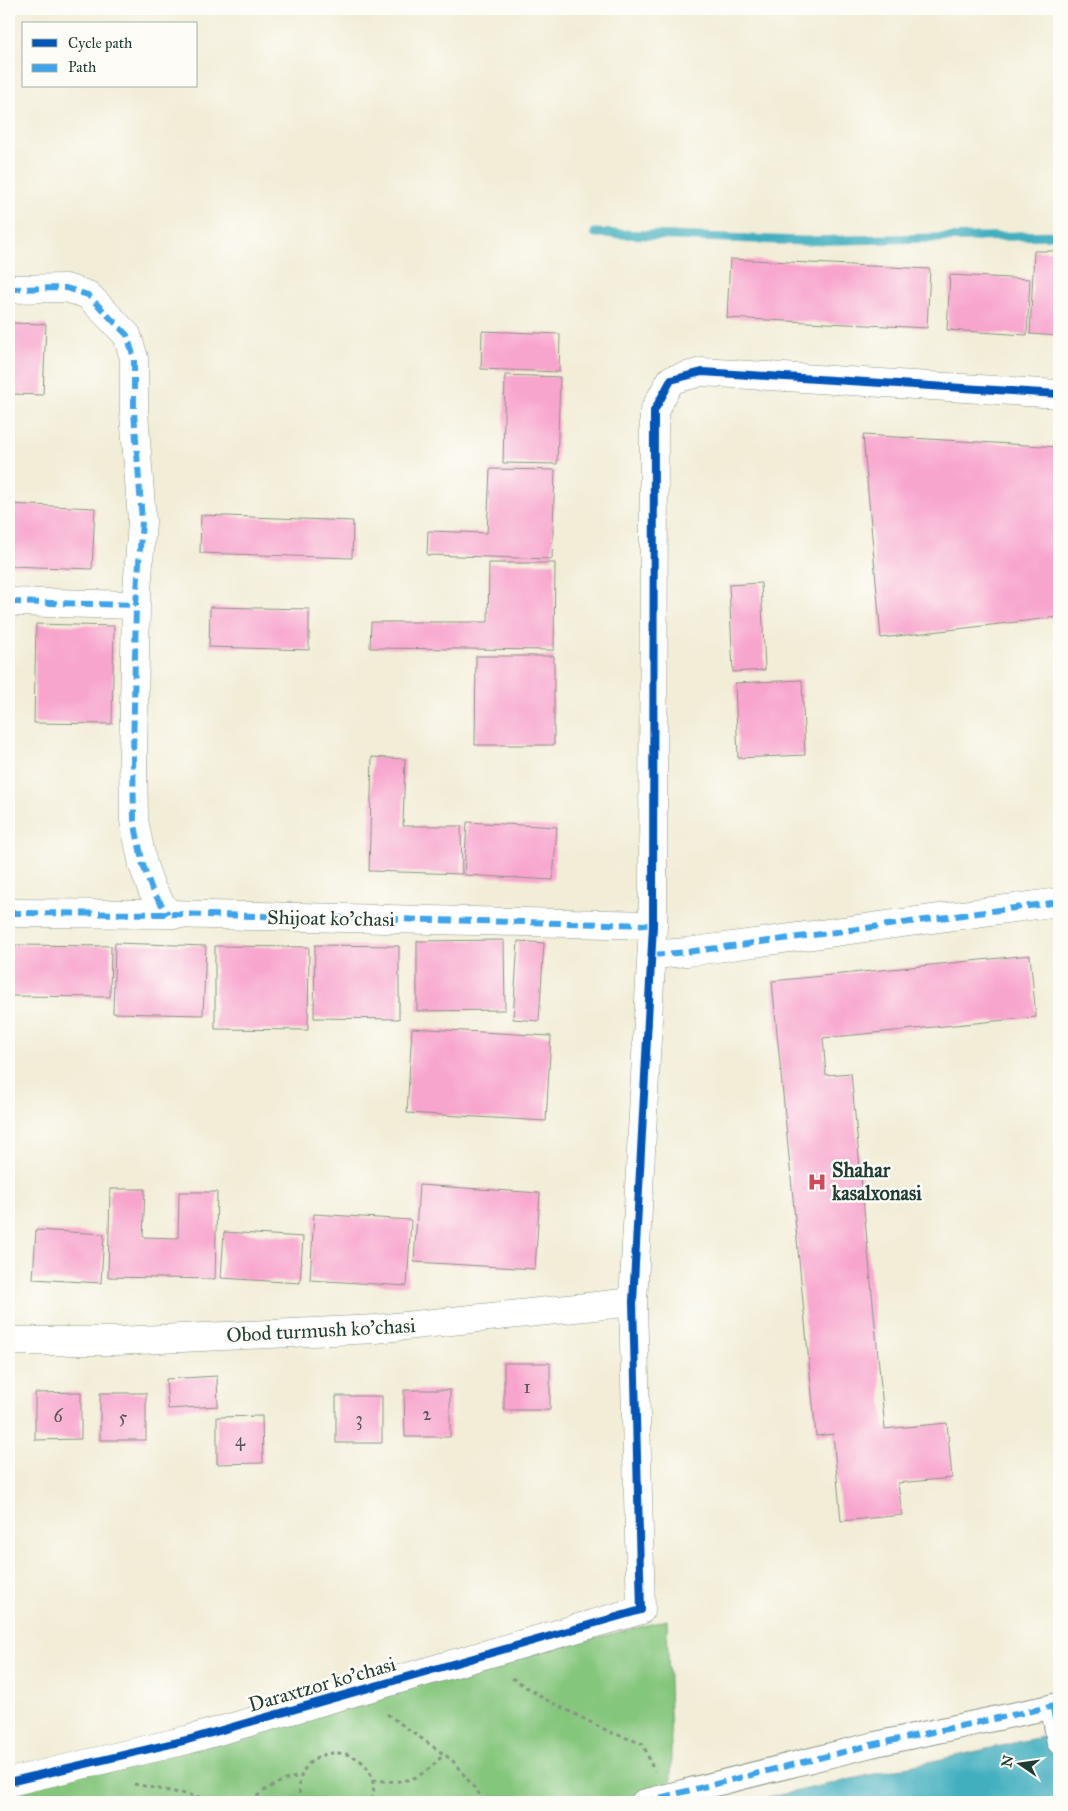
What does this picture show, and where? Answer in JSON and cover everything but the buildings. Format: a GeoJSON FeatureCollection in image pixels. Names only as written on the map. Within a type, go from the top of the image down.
{"type":"FeatureCollection","features":[{"type":"Feature","properties":{"kind":"street"},"geometry":{"type":"LineString","coordinates":[[9,289],[66,288],[88,296],[127,335],[134,358],[134,412],[142,521],[136,605],[133,756],[134,820],[143,866],[152,890],[168,914]]}},
{"type":"Feature","properties":{"kind":"street"},"geometry":{"type":"LineString","coordinates":[[633,1302],[653,925],[654,411],[671,380],[702,372],[1059,394]]}},
{"type":"Feature","properties":{"kind":"street"},"geometry":{"type":"LineString","coordinates":[[9,602],[136,605]]}},
{"type":"Feature","properties":{"kind":"street"},"geometry":{"type":"LineString","coordinates":[[652,955],[687,952],[1059,902]]}},
{"type":"Feature","properties":{"kind":"street","name":"Shijoat ko'chasi"},"geometry":{"type":"LineString","coordinates":[[9,913],[168,914],[653,925]]}},
{"type":"Feature","properties":{"kind":"street","name":"Obod turmush ko'chasi"},"geometry":{"type":"LineString","coordinates":[[9,1341],[117,1341],[376,1329],[633,1302]]}},
{"type":"Feature","properties":{"kind":"street","name":"Daraxtzor ko'chasi"},"geometry":{"type":"LineString","coordinates":[[9,1782],[187,1740],[641,1610],[633,1302]]}},
{"type":"Feature","properties":{"kind":"street"},"geometry":{"type":"LineString","coordinates":[[654,1800],[871,1745],[1056,1706],[1059,1742]]}},
{"type":"Feature","properties":{"kind":"path"},"geometry":{"type":"LineString","coordinates":[[491,1653],[513,1679],[543,1698],[610,1732],[643,1744],[654,1800]]}},
{"type":"Feature","properties":{"kind":"path"},"geometry":{"type":"LineString","coordinates":[[359,1691],[390,1716],[452,1760],[480,1795]]}},
{"type":"Feature","properties":{"kind":"path"},"geometry":{"type":"LineString","coordinates":[[301,1802],[299,1793],[305,1769],[313,1759],[324,1754],[337,1752],[349,1754],[360,1760],[368,1769],[373,1780],[374,1792],[372,1802]]}},
{"type":"Feature","properties":{"kind":"path"},"geometry":{"type":"LineString","coordinates":[[373,1780],[396,1783],[418,1777],[431,1769],[444,1754]]}},
{"type":"Feature","properties":{"kind":"path"},"geometry":{"type":"LineString","coordinates":[[251,1802],[257,1796],[289,1778],[302,1776]]}},
{"type":"Feature","properties":{"kind":"path"},"geometry":{"type":"LineString","coordinates":[[126,1783],[225,1802]]}},
{"type":"Feature","properties":{"kind":"green space"},"geometry":{"type":"Polygon","coordinates":[[[667,1620],[671,1802],[9,1802],[9,1784],[667,1620]]]}},
{"type":"Feature","properties":{"kind":"water"},"geometry":{"type":"Polygon","coordinates":[[[1059,1733],[1059,1802],[748,1802],[1059,1733]]]}},
{"type":"Feature","properties":{"kind":"waterway"},"geometry":{"type":"LineString","coordinates":[[595,233],[803,241],[1059,235]]}},
{"type":"Feature","properties":{"kind":"marked path"},"geometry":{"type":"LineString","coordinates":[[9,289],[66,288],[88,295],[127,335],[134,358],[134,412],[142,521],[136,605],[133,756],[134,820],[143,865],[152,890],[168,914]]}},
{"type":"Feature","properties":{"kind":"marked path"},"geometry":{"type":"LineString","coordinates":[[9,602],[136,605]]}},
{"type":"Feature","properties":{"kind":"marked path"},"geometry":{"type":"LineString","coordinates":[[652,955],[687,952],[1059,902]]}},
{"type":"Feature","properties":{"kind":"marked path"},"geometry":{"type":"LineString","coordinates":[[9,913],[168,914],[653,925]]}},
{"type":"Feature","properties":{"kind":"marked path"},"geometry":{"type":"LineString","coordinates":[[643,1802],[871,1745],[1059,1705]]}},
{"type":"Feature","properties":{"kind":"marked path"},"geometry":{"type":"LineString","coordinates":[[1053,1708],[1059,1742]]}},
{"type":"Feature","properties":{"kind":"cycle path"},"geometry":{"type":"LineString","coordinates":[[9,1782],[187,1740],[641,1610],[633,1302],[653,925],[654,411],[671,380],[702,372],[1059,394]]}},
{"type":"Feature","properties":{"kind":"place","name":"Shahar kasalxonasi"},"geometry":{"type":"Point","coordinates":[817,1182]}}]}
